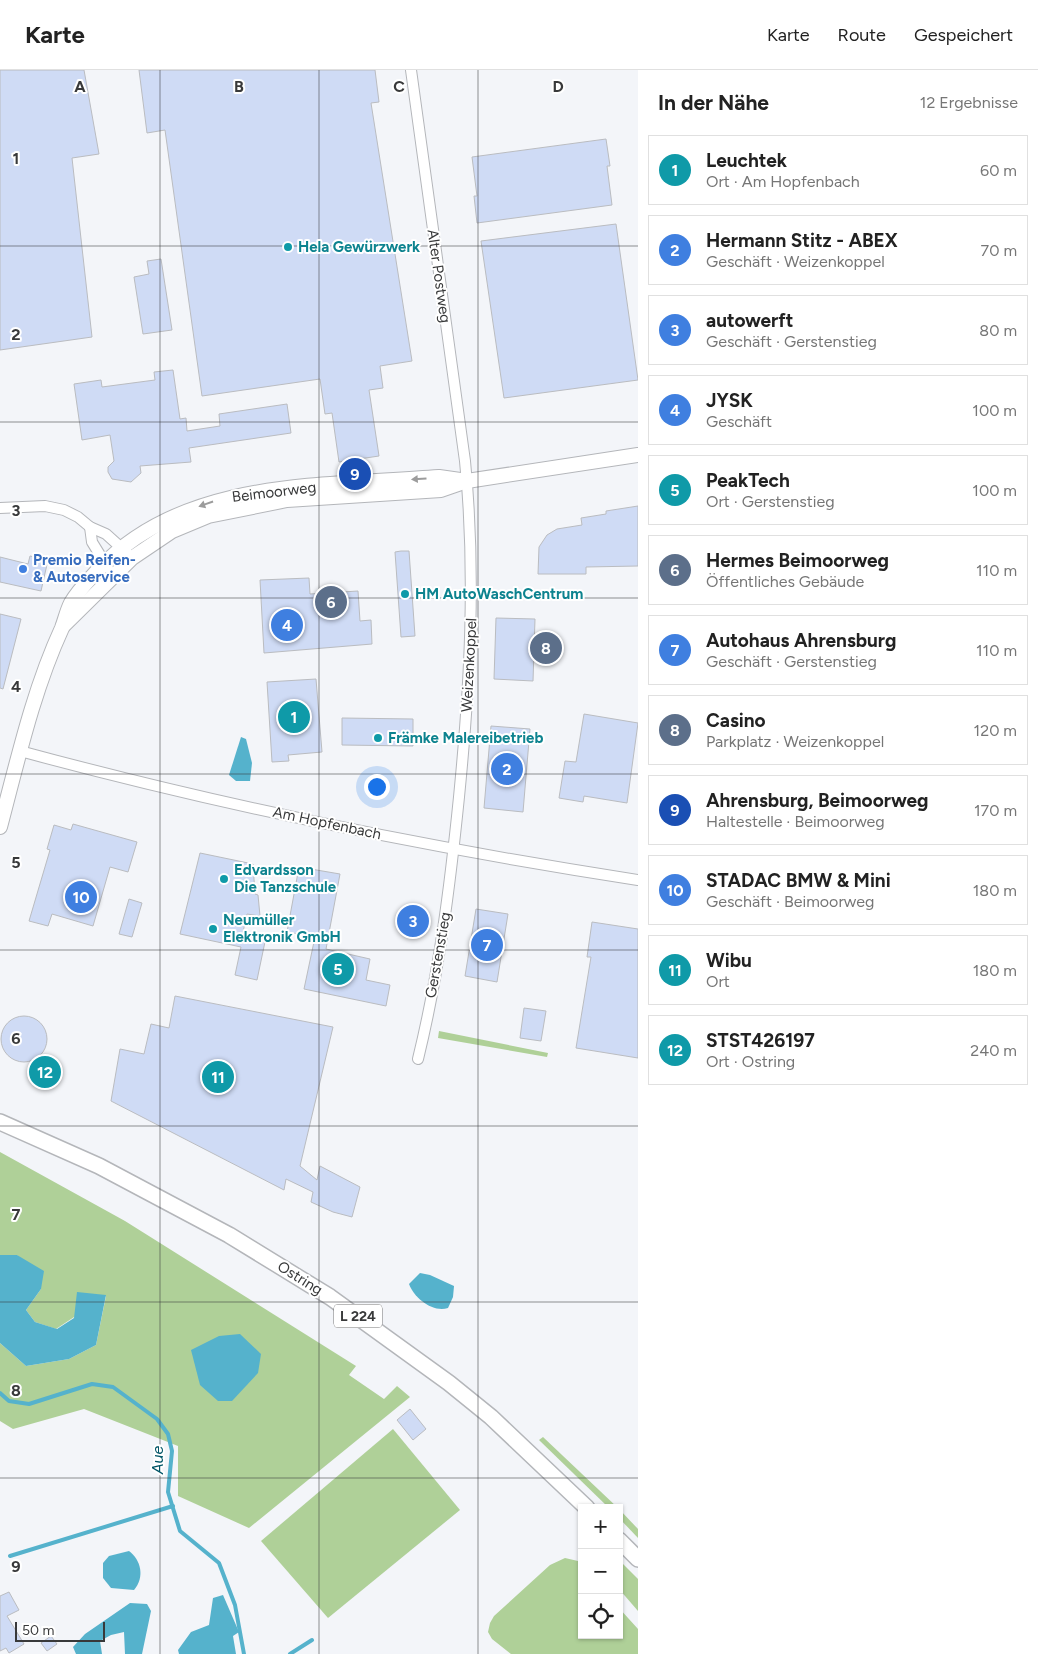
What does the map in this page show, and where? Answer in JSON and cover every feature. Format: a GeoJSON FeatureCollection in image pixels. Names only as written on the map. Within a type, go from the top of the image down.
{"type":"FeatureCollection","features":[{"type":"Feature","properties":{"kind":"main road","name":"Beimoorweg"},"geometry":{"type":"LineString","coordinates":[[0,827],[20,751],[52,648],[70,604],[81,588],[109,569],[132,558],[172,532],[208,516],[235,509],[287,500],[441,490],[467,482],[638,455]]}},
{"type":"Feature","properties":{"kind":"main road","name":"Beimoorweg"},"geometry":{"type":"LineString","coordinates":[[109,569],[122,547],[173,518],[204,505],[247,493],[440,477],[467,482]]}},
{"type":"Feature","properties":{"kind":"main road","name":"Ostring"},"geometry":{"type":"LineString","coordinates":[[2,1122],[99,1166],[229,1235],[330,1297],[450,1383],[491,1417],[583,1504]]}},
{"type":"Feature","properties":{"kind":"main road"},"geometry":{"type":"LineString","coordinates":[[623,1544],[638,1559]]}},
{"type":"Feature","properties":{"kind":"street","name":"Alter Postweg"},"geometry":{"type":"LineString","coordinates":[[411,70],[467,482]]}},
{"type":"Feature","properties":{"kind":"street","name":"Weizenkoppel"},"geometry":{"type":"LineString","coordinates":[[454,849],[470,659],[472,571],[467,482]]}},
{"type":"Feature","properties":{"kind":"street"},"geometry":{"type":"LineString","coordinates":[[0,508],[54,508],[78,517],[90,527],[106,534],[132,558]]}},
{"type":"Feature","properties":{"kind":"street"},"geometry":{"type":"LineString","coordinates":[[90,527],[92,542],[109,569]]}},
{"type":"Feature","properties":{"kind":"street","name":"Am Hopfenbach"},"geometry":{"type":"LineString","coordinates":[[20,751],[192,794],[454,849],[638,880]]}},
{"type":"Feature","properties":{"kind":"street","name":"Gerstenstieg"},"geometry":{"type":"LineString","coordinates":[[418,1060],[437,966],[454,849]]}},
{"type":"Feature","properties":{"kind":"green space"},"geometry":{"type":"Polygon","coordinates":[[[439,1031],[548,1053],[547,1057],[438,1038],[439,1031]]]}},
{"type":"Feature","properties":{"kind":"green space"},"geometry":{"type":"Polygon","coordinates":[[[0,1152],[125,1221],[356,1366],[349,1375],[384,1399],[397,1386],[410,1397],[249,1528],[178,1496],[178,1446],[84,1409],[13,1429],[0,1421],[0,1343],[26,1366],[69,1359],[96,1345],[106,1296],[56,1329],[35,1322],[26,1310],[41,1289],[17,1255],[0,1255],[0,1152]]]}},
{"type":"Feature","properties":{"kind":"green space"},"geometry":{"type":"Polygon","coordinates":[[[393,1429],[460,1510],[328,1618],[261,1541],[393,1429]]]}},
{"type":"Feature","properties":{"kind":"green space"},"geometry":{"type":"Polygon","coordinates":[[[543,1437],[614,1504],[605,1504],[539,1440],[543,1437]]]}},
{"type":"Feature","properties":{"kind":"green space"},"geometry":{"type":"Polygon","coordinates":[[[623,1513],[638,1529],[638,1538],[623,1522],[623,1513]]]}},
{"type":"Feature","properties":{"kind":"green space"},"geometry":{"type":"Polygon","coordinates":[[[565,1558],[578,1561],[578,1639],[623,1639],[623,1612],[638,1629],[638,1654],[511,1654],[492,1639],[488,1632],[494,1616],[550,1565],[565,1558]]]}},
{"type":"Feature","properties":{"kind":"green space"},"geometry":{"type":"Polygon","coordinates":[[[623,1564],[638,1579],[638,1611],[623,1594],[623,1564]]]}},
{"type":"Feature","properties":{"kind":"water"},"geometry":{"type":"Polygon","coordinates":[[[241,737],[246,739],[252,763],[250,781],[236,781],[229,775],[241,737]]]}},
{"type":"Feature","properties":{"kind":"water"},"geometry":{"type":"Polygon","coordinates":[[[0,1255],[17,1255],[44,1271],[41,1289],[26,1310],[35,1322],[57,1329],[74,1318],[77,1292],[106,1295],[96,1345],[69,1359],[26,1366],[0,1343],[0,1255]]]}},
{"type":"Feature","properties":{"kind":"water"},"geometry":{"type":"Polygon","coordinates":[[[420,1273],[430,1275],[454,1286],[453,1297],[448,1308],[442,1309],[430,1306],[411,1289],[409,1284],[420,1273]]]}},
{"type":"Feature","properties":{"kind":"water"},"geometry":{"type":"Polygon","coordinates":[[[240,1334],[261,1354],[258,1373],[232,1401],[218,1401],[200,1385],[191,1350],[219,1336],[240,1334]]]}},
{"type":"Feature","properties":{"kind":"water"},"geometry":{"type":"Polygon","coordinates":[[[129,1551],[139,1564],[140,1580],[134,1590],[111,1588],[103,1578],[103,1563],[109,1556],[129,1551]]]}},
{"type":"Feature","properties":{"kind":"water"},"geometry":{"type":"Polygon","coordinates":[[[223,1595],[239,1632],[233,1636],[236,1654],[179,1654],[178,1650],[191,1632],[209,1625],[213,1598],[223,1595]]]}},
{"type":"Feature","properties":{"kind":"water"},"geometry":{"type":"Polygon","coordinates":[[[130,1603],[147,1604],[151,1611],[142,1654],[125,1654],[124,1632],[111,1635],[100,1641],[102,1654],[76,1654],[73,1647],[85,1634],[130,1603]]]}},
{"type":"Feature","properties":{"kind":"building"},"geometry":{"type":"Polygon","coordinates":[[[0,70],[84,70],[99,154],[72,158],[92,337],[0,350],[0,70]]]}},
{"type":"Feature","properties":{"kind":"building","name":"Hela Gewürzwerk"},"geometry":{"type":"Polygon","coordinates":[[[139,70],[375,70],[379,102],[371,103],[412,361],[380,366],[383,388],[369,390],[379,456],[339,462],[332,413],[325,414],[320,379],[202,396],[165,130],[147,133],[139,70]]]}},
{"type":"Feature","properties":{"kind":"building"},"geometry":{"type":"Polygon","coordinates":[[[606,139],[610,166],[607,166],[612,205],[477,223],[474,196],[477,196],[472,157],[606,139]]]}},
{"type":"Feature","properties":{"kind":"building"},"geometry":{"type":"Polygon","coordinates":[[[616,224],[638,380],[504,398],[481,241],[616,224]]]}},
{"type":"Feature","properties":{"kind":"building"},"geometry":{"type":"Polygon","coordinates":[[[161,259],[172,330],[143,334],[134,277],[149,274],[147,261],[161,259]]]}},
{"type":"Feature","properties":{"kind":"building"},"geometry":{"type":"Polygon","coordinates":[[[173,370],[180,419],[186,418],[187,431],[220,426],[219,414],[287,404],[291,433],[189,448],[191,462],[140,466],[141,473],[131,482],[112,479],[108,472],[108,467],[114,461],[110,435],[82,440],[74,384],[101,380],[102,387],[155,380],[154,372],[173,370]]]}},
{"type":"Feature","properties":{"kind":"building"},"geometry":{"type":"Polygon","coordinates":[[[638,506],[638,566],[586,567],[586,574],[538,574],[539,547],[547,535],[557,529],[582,525],[581,518],[606,514],[606,511],[638,506]]]}},
{"type":"Feature","properties":{"kind":"building","name":"HM AutoWaschCentrum"},"geometry":{"type":"Polygon","coordinates":[[[409,551],[415,636],[401,637],[395,552],[409,551]]]}},
{"type":"Feature","properties":{"kind":"building","name":"Premio Reifen- & Autoservice"},"geometry":{"type":"Polygon","coordinates":[[[30,556],[48,560],[41,591],[0,582],[0,557],[28,564],[30,556]]]}},
{"type":"Feature","properties":{"kind":"building"},"geometry":{"type":"Polygon","coordinates":[[[309,578],[310,594],[358,591],[360,621],[371,620],[372,644],[264,653],[260,580],[309,578]]]}},
{"type":"Feature","properties":{"kind":"building"},"geometry":{"type":"Polygon","coordinates":[[[0,614],[21,619],[3,689],[0,688],[0,614]]]}},
{"type":"Feature","properties":{"kind":"building"},"geometry":{"type":"Polygon","coordinates":[[[496,618],[535,619],[533,681],[494,679],[496,618]]]}},
{"type":"Feature","properties":{"kind":"building"},"geometry":{"type":"Polygon","coordinates":[[[316,679],[322,752],[288,755],[289,761],[272,762],[267,682],[316,679]]]}},
{"type":"Feature","properties":{"kind":"building"},"geometry":{"type":"Polygon","coordinates":[[[584,714],[638,723],[627,803],[584,796],[583,802],[559,798],[565,761],[576,762],[584,714]]]}},
{"type":"Feature","properties":{"kind":"building","name":"Främke Malereibetrieb"},"geometry":{"type":"Polygon","coordinates":[[[342,718],[413,719],[413,746],[342,745],[342,718]]]}},
{"type":"Feature","properties":{"kind":"building"},"geometry":{"type":"Polygon","coordinates":[[[491,726],[530,729],[523,812],[484,808],[491,726]]]}},
{"type":"Feature","properties":{"kind":"building"},"geometry":{"type":"Polygon","coordinates":[[[73,824],[137,842],[128,872],[110,867],[93,926],[52,914],[48,926],[29,921],[50,850],[47,849],[54,825],[71,830],[73,824]]]}},
{"type":"Feature","properties":{"kind":"building"},"geometry":{"type":"Polygon","coordinates":[[[200,853],[253,864],[255,894],[258,895],[260,916],[247,914],[243,932],[266,937],[257,980],[235,975],[241,947],[180,934],[200,853]]]}},
{"type":"Feature","properties":{"kind":"building"},"geometry":{"type":"Polygon","coordinates":[[[299,867],[340,874],[326,949],[370,959],[366,980],[390,985],[386,1006],[304,989],[315,937],[287,932],[299,867]]]}},
{"type":"Feature","properties":{"kind":"building"},"geometry":{"type":"Polygon","coordinates":[[[129,899],[142,903],[132,937],[119,934],[129,899]]]}},
{"type":"Feature","properties":{"kind":"building"},"geometry":{"type":"Polygon","coordinates":[[[476,909],[508,914],[497,982],[465,976],[476,909]]]}},
{"type":"Feature","properties":{"kind":"building"},"geometry":{"type":"Polygon","coordinates":[[[409,912],[419,914],[417,930],[406,928],[409,912]]]}},
{"type":"Feature","properties":{"kind":"building"},"geometry":{"type":"Polygon","coordinates":[[[592,922],[638,929],[638,1058],[576,1048],[591,957],[587,957],[592,922]]]}},
{"type":"Feature","properties":{"kind":"building"},"geometry":{"type":"Polygon","coordinates":[[[175,996],[333,1027],[300,1166],[317,1180],[320,1166],[360,1187],[352,1217],[333,1212],[311,1202],[313,1192],[286,1179],[284,1190],[111,1101],[120,1049],[144,1054],[151,1024],[169,1028],[175,996]]]}},
{"type":"Feature","properties":{"kind":"building"},"geometry":{"type":"Polygon","coordinates":[[[524,1008],[546,1011],[541,1041],[520,1038],[524,1008]]]}},
{"type":"Feature","properties":{"kind":"building"},"geometry":{"type":"Polygon","coordinates":[[[24,1016],[37,1020],[43,1026],[47,1039],[43,1052],[37,1058],[24,1062],[11,1058],[5,1052],[1,1039],[5,1026],[11,1020],[24,1016]]]}},
{"type":"Feature","properties":{"kind":"building"},"geometry":{"type":"Polygon","coordinates":[[[410,1409],[426,1429],[413,1440],[397,1420],[410,1409]]]}},
{"type":"Feature","properties":{"kind":"building"},"geometry":{"type":"Polygon","coordinates":[[[9,1592],[19,1610],[7,1616],[24,1644],[9,1653],[6,1648],[0,1651],[0,1596],[9,1592]]]}},
{"type":"Feature","properties":{"kind":"building"},"geometry":{"type":"Polygon","coordinates":[[[51,1636],[57,1644],[47,1651],[41,1643],[51,1636]]]}},
{"type":"Feature","properties":{"kind":"waterway","name":"Aue"},"geometry":{"type":"LineString","coordinates":[[0,1393],[9,1401],[29,1404],[92,1384],[113,1387],[157,1419],[168,1434],[172,1451],[168,1492],[180,1531],[219,1563],[235,1605],[244,1654]]}},
{"type":"Feature","properties":{"kind":"waterway"},"geometry":{"type":"LineString","coordinates":[[10,1556],[173,1506]]}},
{"type":"Feature","properties":{"kind":"waterway"},"geometry":{"type":"LineString","coordinates":[[290,1654],[312,1640]]}},
{"type":"Feature","properties":{"kind":"place","name":"Hela Gewürzwerk"},"geometry":{"type":"Point","coordinates":[288,247]}},
{"type":"Feature","properties":{"kind":"place","name":"Ahrensburg, Beimoorweg"},"geometry":{"type":"Point","coordinates":[355,474]}},
{"type":"Feature","properties":{"kind":"place","name":"Premio Reifen- & Autoservice"},"geometry":{"type":"Point","coordinates":[23,569]}},
{"type":"Feature","properties":{"kind":"place","name":"HM AutoWaschCentrum"},"geometry":{"type":"Point","coordinates":[405,594]}},
{"type":"Feature","properties":{"kind":"place","name":"Hermes Beimoorweg"},"geometry":{"type":"Point","coordinates":[331,602]}},
{"type":"Feature","properties":{"kind":"place","name":"JYSK"},"geometry":{"type":"Point","coordinates":[287,625]}},
{"type":"Feature","properties":{"kind":"place","name":"Casino"},"geometry":{"type":"Point","coordinates":[546,648]}},
{"type":"Feature","properties":{"kind":"place","name":"Leuchtek"},"geometry":{"type":"Point","coordinates":[294,717]}},
{"type":"Feature","properties":{"kind":"place","name":"Främke Malereibetrieb"},"geometry":{"type":"Point","coordinates":[378,738]}},
{"type":"Feature","properties":{"kind":"place","name":"Hermann Stitz - ABEX"},"geometry":{"type":"Point","coordinates":[507,769]}},
{"type":"Feature","properties":{"kind":"place","name":"Edvardsson Die Tanzschule"},"geometry":{"type":"Point","coordinates":[224,879]}},
{"type":"Feature","properties":{"kind":"place","name":"STADAC BMW & Mini"},"geometry":{"type":"Point","coordinates":[81,897]}},
{"type":"Feature","properties":{"kind":"place","name":"autowerft"},"geometry":{"type":"Point","coordinates":[413,921]}},
{"type":"Feature","properties":{"kind":"place","name":"Neumüller Elektronik GmbH"},"geometry":{"type":"Point","coordinates":[213,929]}},
{"type":"Feature","properties":{"kind":"place","name":"Autohaus Ahrensburg"},"geometry":{"type":"Point","coordinates":[487,945]}},
{"type":"Feature","properties":{"kind":"place","name":"PeakTech"},"geometry":{"type":"Point","coordinates":[338,969]}},
{"type":"Feature","properties":{"kind":"place","name":"STST426197"},"geometry":{"type":"Point","coordinates":[45,1072]}},
{"type":"Feature","properties":{"kind":"place","name":"Wibu"},"geometry":{"type":"Point","coordinates":[218,1077]}}]}
